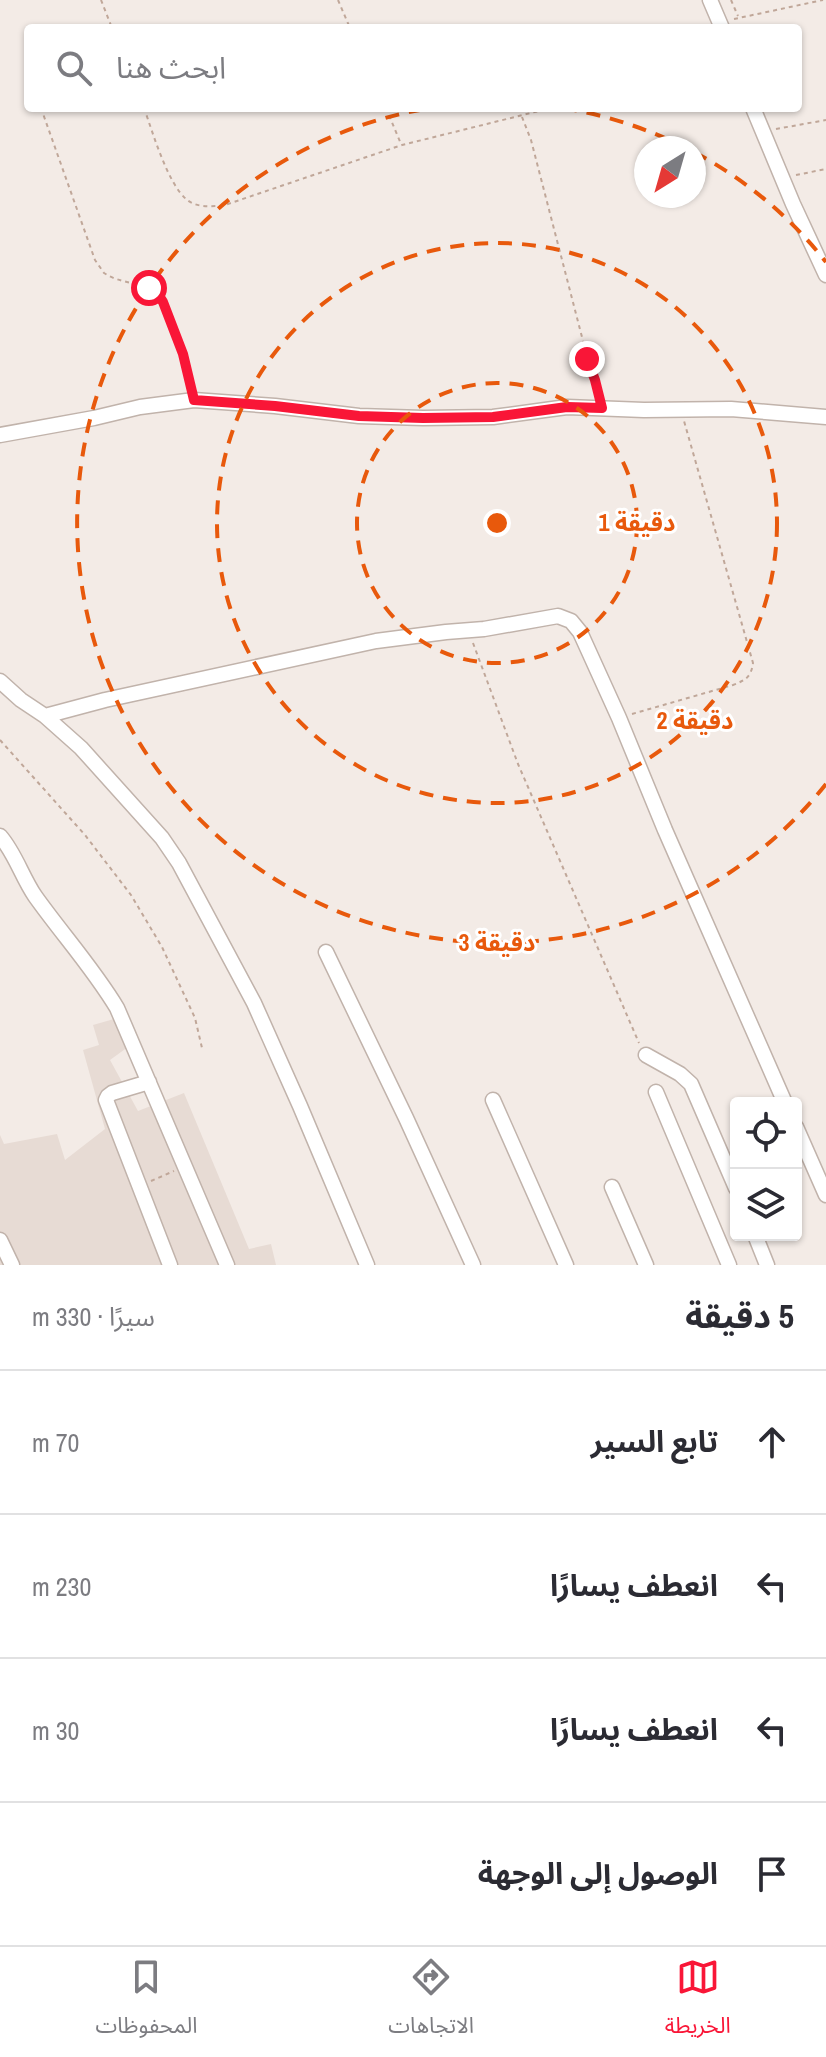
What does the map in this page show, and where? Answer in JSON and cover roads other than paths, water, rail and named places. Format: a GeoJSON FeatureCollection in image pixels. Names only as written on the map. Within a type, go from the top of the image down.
{"type":"FeatureCollection","features":[{"type":"Feature","properties":{"kind":"street"},"geometry":{"type":"LineString","coordinates":[[710,0],[720,24]]}},
{"type":"Feature","properties":{"kind":"street"},"geometry":{"type":"LineString","coordinates":[[755,112],[826,275]]}},
{"type":"Feature","properties":{"kind":"street"},"geometry":{"type":"LineString","coordinates":[[0,435],[140,407],[194,400],[359,416],[423,418],[493,417],[567,407],[731,409],[826,417]]}},
{"type":"Feature","properties":{"kind":"street"},"geometry":{"type":"LineString","coordinates":[[45,716],[361,644],[499,627],[543,617],[567,617],[580,632],[619,718],[782,1097]]}},
{"type":"Feature","properties":{"kind":"street"},"geometry":{"type":"LineString","coordinates":[[0,681],[81,748],[162,838],[179,863],[254,1003],[367,1265]]}},
{"type":"Feature","properties":{"kind":"street"},"geometry":{"type":"LineString","coordinates":[[0,836],[36,897],[108,992],[227,1265]]}},
{"type":"Feature","properties":{"kind":"street"},"geometry":{"type":"LineString","coordinates":[[326,952],[473,1265]]}},
{"type":"Feature","properties":{"kind":"street"},"geometry":{"type":"LineString","coordinates":[[646,1055],[680,1074],[691,1084],[730,1174]]}},
{"type":"Feature","properties":{"kind":"street"},"geometry":{"type":"LineString","coordinates":[[149,1082],[112,1093],[106,1100],[170,1265]]}},
{"type":"Feature","properties":{"kind":"street"},"geometry":{"type":"LineString","coordinates":[[656,1092],[729,1265]]}},
{"type":"Feature","properties":{"kind":"street"},"geometry":{"type":"LineString","coordinates":[[493,1100],[566,1265]]}},
{"type":"Feature","properties":{"kind":"street"},"geometry":{"type":"LineString","coordinates":[[802,1141],[826,1195]]}},
{"type":"Feature","properties":{"kind":"street"},"geometry":{"type":"LineString","coordinates":[[612,1187],[646,1265]]}},
{"type":"Feature","properties":{"kind":"street"},"geometry":{"type":"LineString","coordinates":[[0,1240],[12,1265]]}},
{"type":"Feature","properties":{"kind":"street"},"geometry":{"type":"LineString","coordinates":[[757,1241],[767,1265]]}}]}
